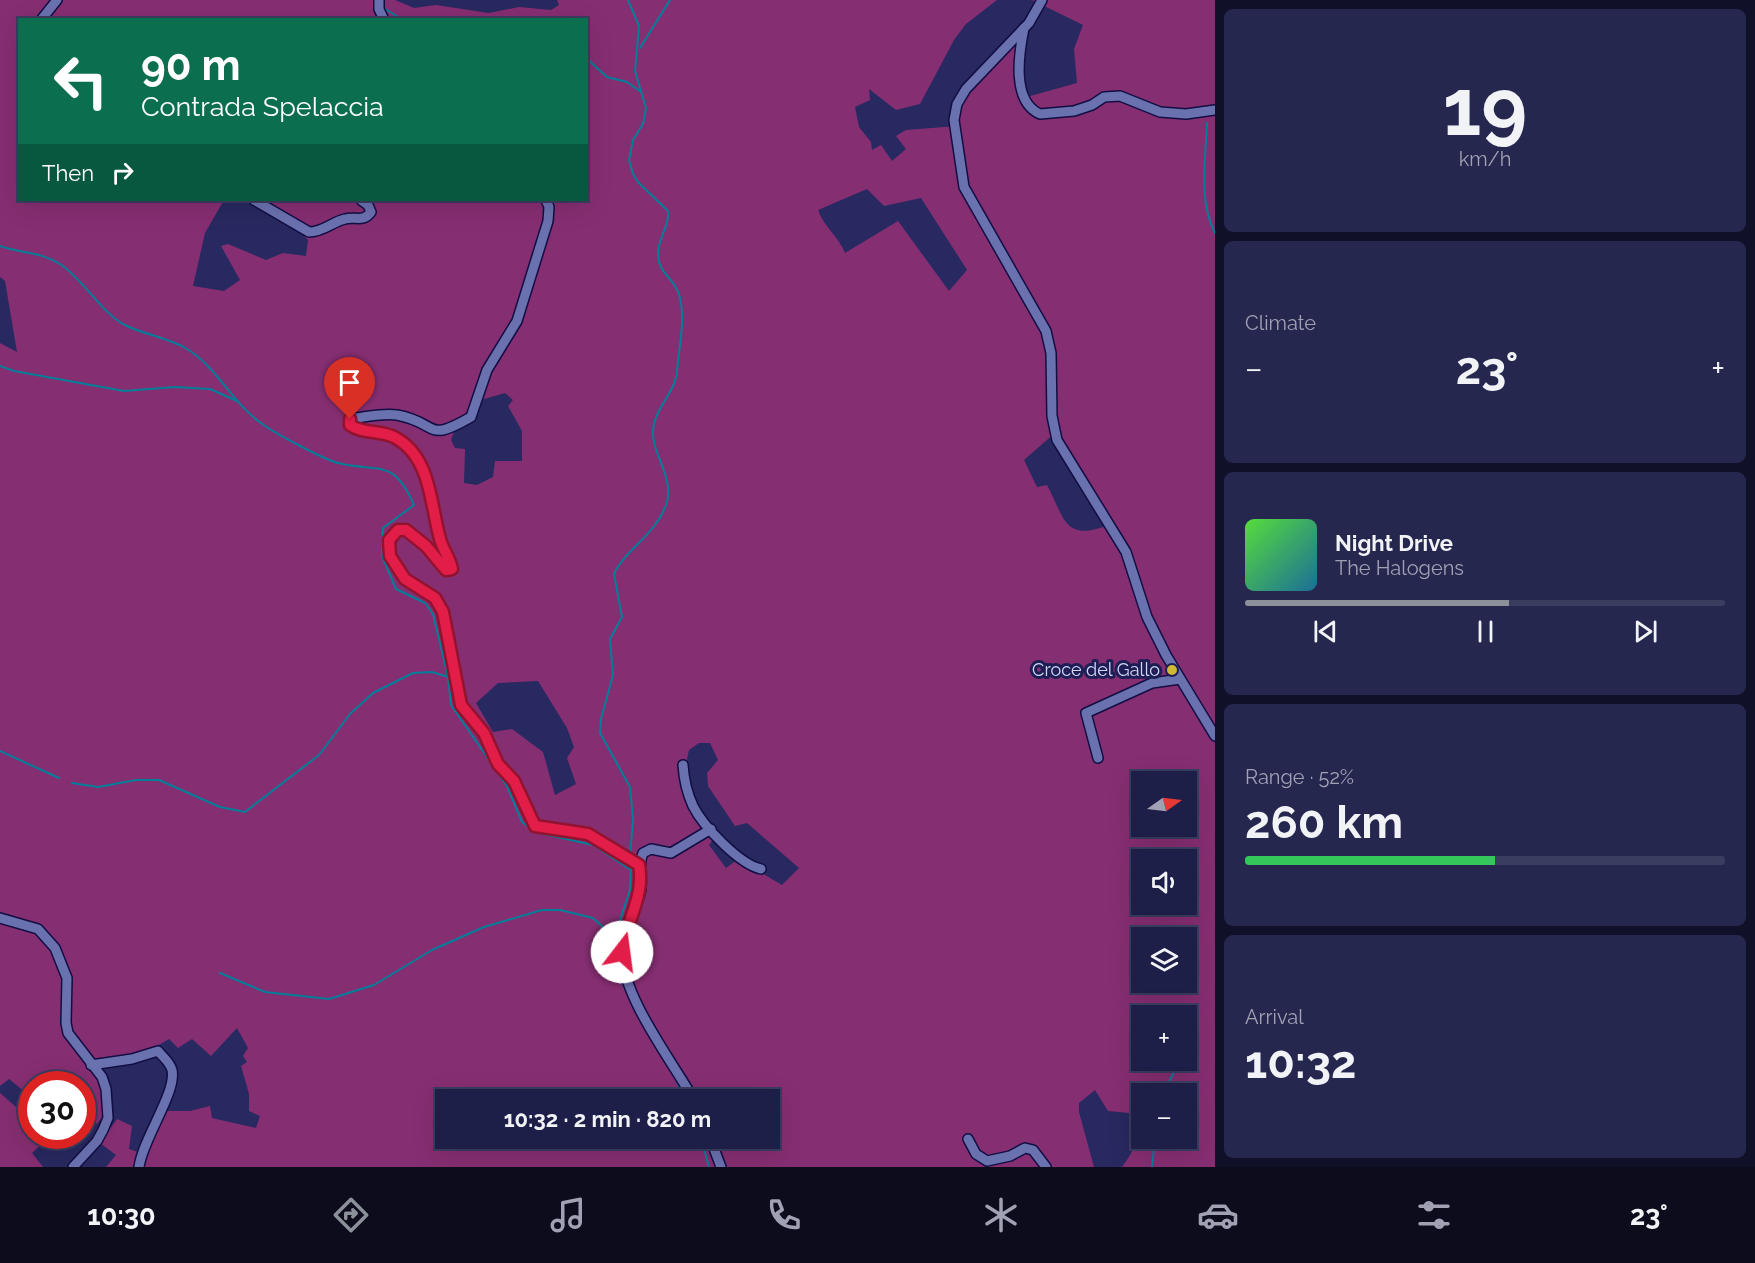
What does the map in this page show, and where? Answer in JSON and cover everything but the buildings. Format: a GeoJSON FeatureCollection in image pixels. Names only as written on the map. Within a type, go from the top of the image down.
{"type":"FeatureCollection","features":[{"type":"Feature","properties":{"kind":"street"},"geometry":{"type":"LineString","coordinates":[[43,18],[57,0]]}},
{"type":"Feature","properties":{"kind":"street"},"geometry":{"type":"LineString","coordinates":[[1042,0],[1024,28],[977,75],[957,104],[954,120],[964,187],[1046,331],[1051,352],[1052,416],[1057,440],[1126,552],[1147,617],[1180,679],[1215,736]]}},
{"type":"Feature","properties":{"kind":"street"},"geometry":{"type":"LineString","coordinates":[[1024,28],[1017,69],[1027,105],[1040,114],[1074,111],[1092,105],[1104,97],[1120,96],[1160,112],[1186,114],[1215,111]]}},
{"type":"Feature","properties":{"kind":"street"},"geometry":{"type":"LineString","coordinates":[[1012,40],[1018,57]]}},
{"type":"Feature","properties":{"kind":"street"},"geometry":{"type":"LineString","coordinates":[[256,201],[309,232],[318,232],[345,219],[362,219],[368,216],[371,212],[363,201]]}},
{"type":"Feature","properties":{"kind":"street"},"geometry":{"type":"LineString","coordinates":[[546,201],[549,207],[548,221],[517,321],[487,370],[471,417],[444,432],[435,432],[396,415],[350,419],[350,425],[356,430],[392,436],[413,449],[423,468],[441,542],[452,569],[446,570],[426,546],[406,530],[398,530],[389,540],[390,556],[405,579],[435,598],[443,612],[461,705],[484,733],[498,764],[514,781],[529,818],[535,826],[588,834],[604,842],[633,862],[642,879],[624,940],[624,970],[640,1010],[687,1089]]}},
{"type":"Feature","properties":{"kind":"street"},"geometry":{"type":"LineString","coordinates":[[1098,758],[1086,713],[1152,683],[1180,679]]}},
{"type":"Feature","properties":{"kind":"street"},"geometry":{"type":"LineString","coordinates":[[683,765],[685,786],[699,817],[730,851],[752,867],[761,869]]}},
{"type":"Feature","properties":{"kind":"street"},"geometry":{"type":"LineString","coordinates":[[633,862],[646,850],[671,853],[711,829]]}},
{"type":"Feature","properties":{"kind":"street"},"geometry":{"type":"LineString","coordinates":[[0,918],[38,929],[55,948],[67,978],[69,1001],[66,1023],[68,1034],[102,1077],[106,1089],[108,1118],[97,1141],[73,1167]]}},
{"type":"Feature","properties":{"kind":"street"},"geometry":{"type":"LineString","coordinates":[[91,1065],[132,1059],[158,1051],[169,1063],[173,1078],[171,1086],[142,1148],[139,1167]]}},
{"type":"Feature","properties":{"kind":"street"},"geometry":{"type":"LineString","coordinates":[[968,1139],[976,1154],[987,1161],[1010,1156],[1025,1148],[1033,1150],[1046,1167]]}},
{"type":"Feature","properties":{"kind":"street"},"geometry":{"type":"LineString","coordinates":[[714,1149],[721,1167]]}},
{"type":"Feature","properties":{"kind":"shaded area"},"geometry":{"type":"Polygon","coordinates":[[[0,0],[395,0],[414,8],[436,5],[489,13],[519,7],[551,10],[559,5],[557,0],[997,0],[966,24],[954,40],[920,104],[896,110],[869,89],[870,100],[855,107],[859,127],[871,142],[872,150],[881,145],[892,161],[906,149],[896,136],[906,130],[957,126],[963,93],[1008,45],[1019,44],[1023,98],[1077,83],[1074,49],[1083,25],[1032,0],[1215,0],[1215,1167],[1122,1167],[1133,1149],[1197,1149],[1197,1083],[1131,1083],[1131,1120],[1129,1113],[1108,1111],[1095,1090],[1079,1103],[1079,1112],[1094,1167],[106,1167],[116,1155],[100,1143],[117,1119],[132,1126],[129,1149],[147,1155],[166,1111],[190,1111],[210,1106],[212,1118],[256,1128],[260,1116],[249,1111],[249,1094],[241,1066],[247,1062],[243,1056],[248,1048],[237,1028],[211,1056],[192,1039],[178,1048],[169,1039],[130,1062],[92,1068],[94,1071],[18,1071],[18,1086],[9,1079],[0,1086],[0,343],[17,352],[5,281],[0,277],[0,0]],[[867,189],[818,210],[845,253],[898,221],[949,291],[967,270],[921,198],[884,206],[867,189]],[[505,393],[477,401],[457,423],[451,440],[455,448],[465,449],[464,483],[477,485],[493,477],[495,461],[522,461],[522,431],[508,406],[513,400],[505,393]],[[1056,432],[1024,460],[1037,487],[1047,485],[1063,517],[1074,529],[1094,530],[1109,525],[1056,432]],[[538,681],[498,683],[476,703],[493,732],[512,729],[543,752],[555,795],[576,784],[567,758],[574,747],[567,728],[538,681]],[[699,743],[689,750],[686,764],[688,786],[696,806],[715,837],[709,845],[726,868],[738,859],[782,885],[799,868],[747,823],[735,826],[708,786],[707,773],[718,760],[710,743],[699,743]]]}},
{"type":"Feature","properties":{"kind":"shaded area"},"geometry":{"type":"Polygon","coordinates":[[[96,1075],[112,1103],[96,1123],[96,1075]]]}},
{"type":"Feature","properties":{"kind":"shaded area"},"geometry":{"type":"Polygon","coordinates":[[[0,1093],[18,1109],[18,1149],[36,1149],[32,1153],[43,1167],[0,1167],[0,1093]]]}},
{"type":"Feature","properties":{"kind":"waterway"},"geometry":{"type":"LineString","coordinates":[[628,0],[639,26],[635,71],[646,108],[643,124],[633,140],[629,160],[638,182],[668,211],[658,255],[663,271],[679,294],[682,323],[676,379],[653,426],[654,443],[668,487],[666,505],[655,525],[625,558],[614,574],[622,617],[610,639],[613,675],[601,719],[600,733],[630,787],[633,819],[630,857]]}},
{"type":"Feature","properties":{"kind":"waterway"},"geometry":{"type":"LineString","coordinates":[[640,48],[670,0]]}},
{"type":"Feature","properties":{"kind":"waterway"},"geometry":{"type":"LineString","coordinates":[[382,7],[400,18]]}},
{"type":"Feature","properties":{"kind":"waterway"},"geometry":{"type":"LineString","coordinates":[[588,60],[607,77],[627,82],[641,92]]}},
{"type":"Feature","properties":{"kind":"waterway"},"geometry":{"type":"LineString","coordinates":[[1207,123],[1206,207],[1215,233]]}},
{"type":"Feature","properties":{"kind":"waterway"},"geometry":{"type":"LineString","coordinates":[[0,246],[45,257],[60,264],[77,278],[114,318],[139,331],[187,349],[207,365],[241,406],[276,433],[331,461],[392,473],[406,490],[414,505],[383,528],[382,556],[396,589],[425,603],[433,614],[448,677],[451,705],[507,786],[522,822],[535,832],[593,845],[631,870]]}},
{"type":"Feature","properties":{"kind":"waterway"},"geometry":{"type":"LineString","coordinates":[[0,366],[14,371],[124,391],[175,387],[210,389],[237,401]]}},
{"type":"Feature","properties":{"kind":"waterway"},"geometry":{"type":"LineString","coordinates":[[72,783],[98,787],[136,780],[159,780],[220,807],[245,812],[319,755],[350,714],[373,693],[413,673],[432,672],[448,677]]}},
{"type":"Feature","properties":{"kind":"waterway"},"geometry":{"type":"LineString","coordinates":[[0,751],[59,778]]}},
{"type":"Feature","properties":{"kind":"waterway"},"geometry":{"type":"LineString","coordinates":[[630,998],[618,975],[613,952],[615,935],[630,890],[631,863]]}},
{"type":"Feature","properties":{"kind":"waterway"},"geometry":{"type":"LineString","coordinates":[[220,973],[265,992],[329,999],[374,985],[432,950],[484,927],[542,910],[560,910],[593,918],[614,937]]}},
{"type":"Feature","properties":{"kind":"waterway"},"geometry":{"type":"LineString","coordinates":[[1168,1083],[1174,1071]]}},
{"type":"Feature","properties":{"kind":"waterway"},"geometry":{"type":"LineString","coordinates":[[674,1076],[680,1089]]}},
{"type":"Feature","properties":{"kind":"waterway"},"geometry":{"type":"LineString","coordinates":[[704,1149],[709,1167]]}},
{"type":"Feature","properties":{"kind":"waterway"},"geometry":{"type":"LineString","coordinates":[[1152,1167],[1154,1149]]}},
{"type":"Feature","properties":{"kind":"place","name":"Croce del Gallo"},"geometry":{"type":"Point","coordinates":[1172,670]}},
{"type":"Feature","properties":{"kind":"route"},"geometry":{"type":"LineString","coordinates":[[350,419],[350,425],[356,430],[392,436],[413,449],[423,468],[441,542],[452,569],[446,570],[426,546],[406,530],[398,530],[389,540],[390,556],[405,579],[435,598],[443,612],[461,705],[484,733],[498,764],[514,781],[529,818],[535,826],[556,831],[588,834],[639,865],[642,879],[640,892],[622,952]]}}]}
